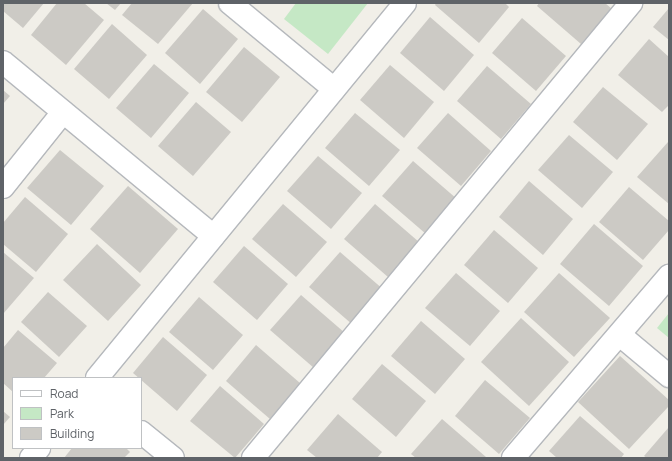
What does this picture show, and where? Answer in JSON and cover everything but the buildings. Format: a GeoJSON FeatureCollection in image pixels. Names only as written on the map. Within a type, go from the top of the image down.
{"type":"FeatureCollection","features":[{"type":"Feature","properties":{"kind":"street"},"geometry":{"type":"LineString","coordinates":[[230,3],[334,88]]}},
{"type":"Feature","properties":{"kind":"street"},"geometry":{"type":"LineString","coordinates":[[98,377],[405,3]]}},
{"type":"Feature","properties":{"kind":"street"},"geometry":{"type":"LineString","coordinates":[[253,458],[631,3]]}},
{"type":"Feature","properties":{"kind":"street"},"geometry":{"type":"LineString","coordinates":[[3,62],[213,236]]}},
{"type":"Feature","properties":{"kind":"street"},"geometry":{"type":"LineString","coordinates":[[3,187],[63,112]]}},
{"type":"Feature","properties":{"kind":"street"},"geometry":{"type":"LineString","coordinates":[[514,458],[620,336],[669,276]]}},
{"type":"Feature","properties":{"kind":"street"},"geometry":{"type":"LineString","coordinates":[[620,336],[669,376]]}},
{"type":"Feature","properties":{"kind":"street"},"geometry":{"type":"LineString","coordinates":[[142,433],[173,458]]}},
{"type":"Feature","properties":{"kind":"street"},"geometry":{"type":"LineString","coordinates":[[31,458],[38,449]]}},
{"type":"Feature","properties":{"kind":"green space"},"geometry":{"type":"Polygon","coordinates":[[[296,3],[368,3],[328,54],[284,19],[296,3]]]}},
{"type":"Feature","properties":{"kind":"green space"},"geometry":{"type":"Polygon","coordinates":[[[669,313],[669,338],[657,328],[669,313]]]}}]}
